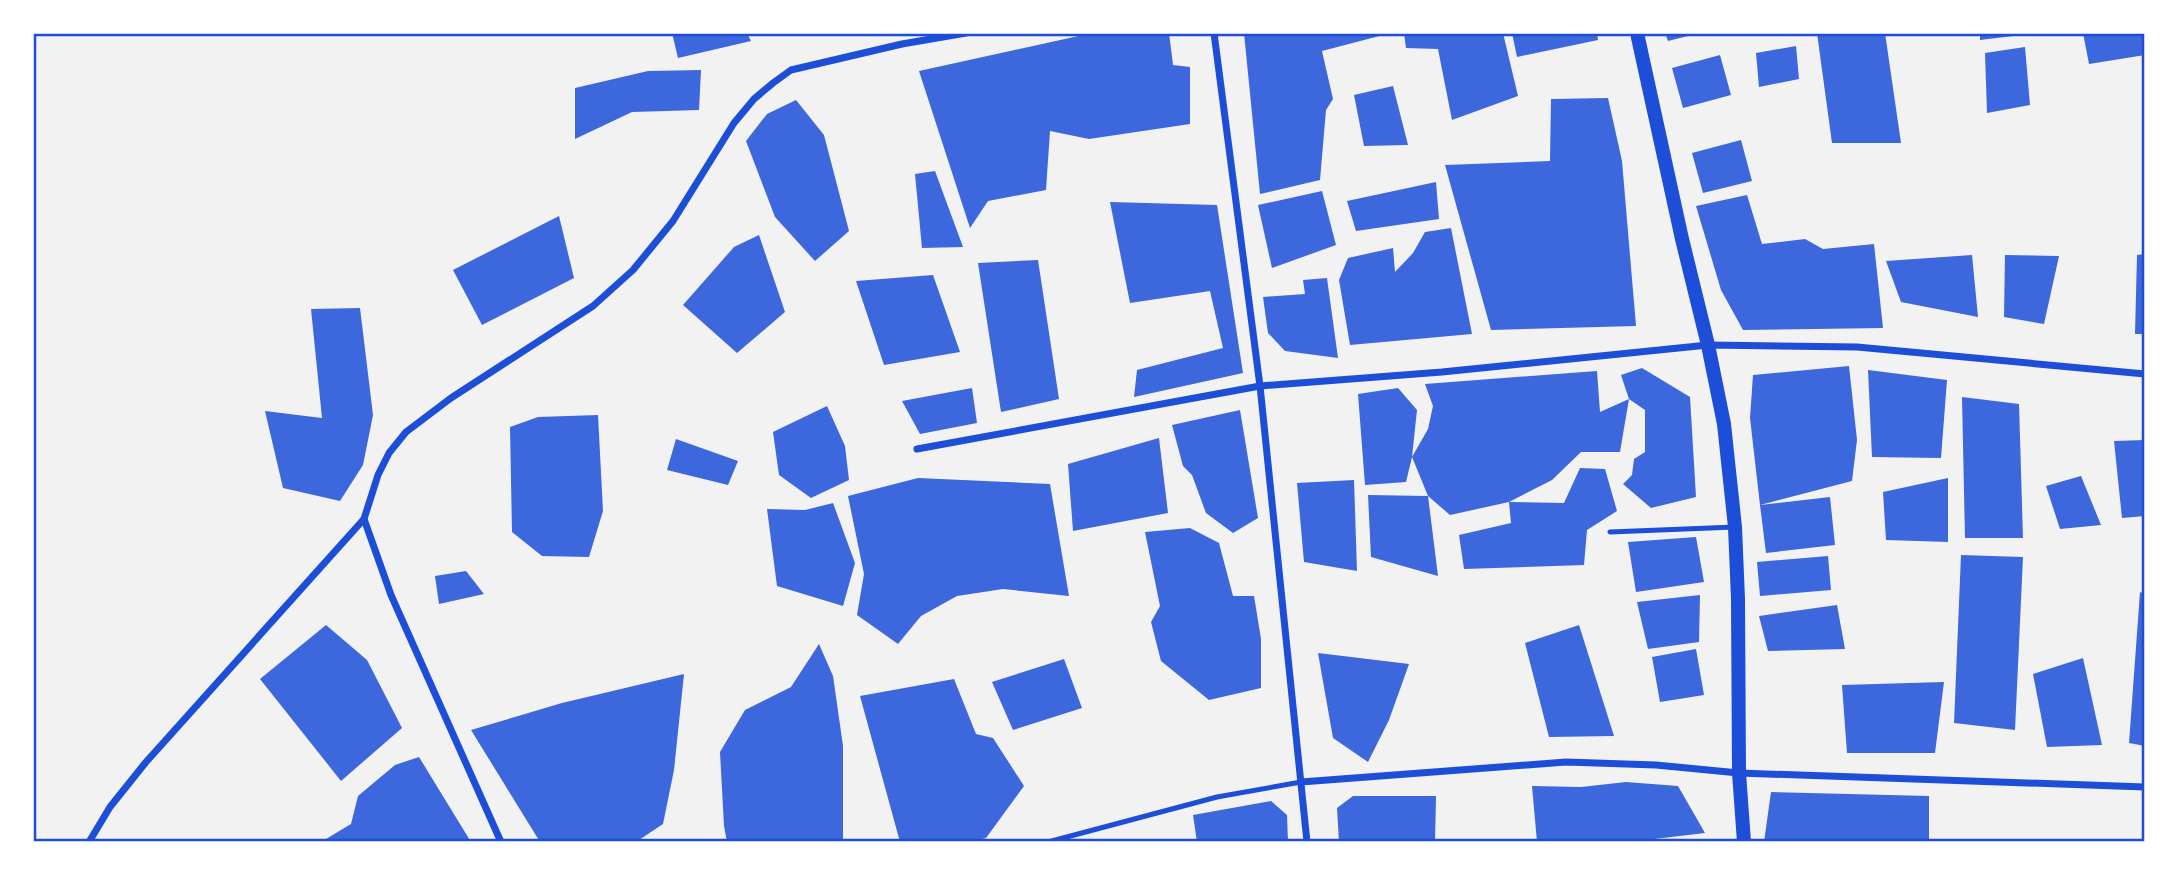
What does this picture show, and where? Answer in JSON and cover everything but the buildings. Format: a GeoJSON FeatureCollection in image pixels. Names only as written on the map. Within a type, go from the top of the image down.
{"type":"FeatureCollection","features":[{"type":"Feature","properties":{"kind":"main road"},"geometry":{"type":"LineString","coordinates":[[1637,33],[1724,424],[1735,527],[1744,842]]}},
{"type":"Feature","properties":{"kind":"street"},"geometry":{"type":"LineString","coordinates":[[89,842],[110,807],[146,762],[364,519],[378,475],[389,453],[406,432],[451,398],[593,306],[633,270],[673,221],[734,123],[754,99],[791,70],[902,44],[966,33]]}},
{"type":"Feature","properties":{"kind":"street"},"geometry":{"type":"LineString","coordinates":[[1214,33],[1260,386],[1307,842]]}},
{"type":"Feature","properties":{"kind":"street"},"geometry":{"type":"LineString","coordinates":[[917,449],[1260,386],[1442,372],[1708,345],[1857,347],[2145,373]]}},
{"type":"Feature","properties":{"kind":"street"},"geometry":{"type":"LineString","coordinates":[[364,519],[391,595],[500,842]]}},
{"type":"Feature","properties":{"kind":"street"},"geometry":{"type":"LineString","coordinates":[[1301,782],[1566,762],[1656,765],[1740,773],[2145,787]]}},
{"type":"Feature","properties":{"kind":"lane"},"geometry":{"type":"LineString","coordinates":[[1611,532],[1735,527]]}},
{"type":"Feature","properties":{"kind":"lane"},"geometry":{"type":"LineString","coordinates":[[1048,842],[1217,797],[1301,782]]}}]}
